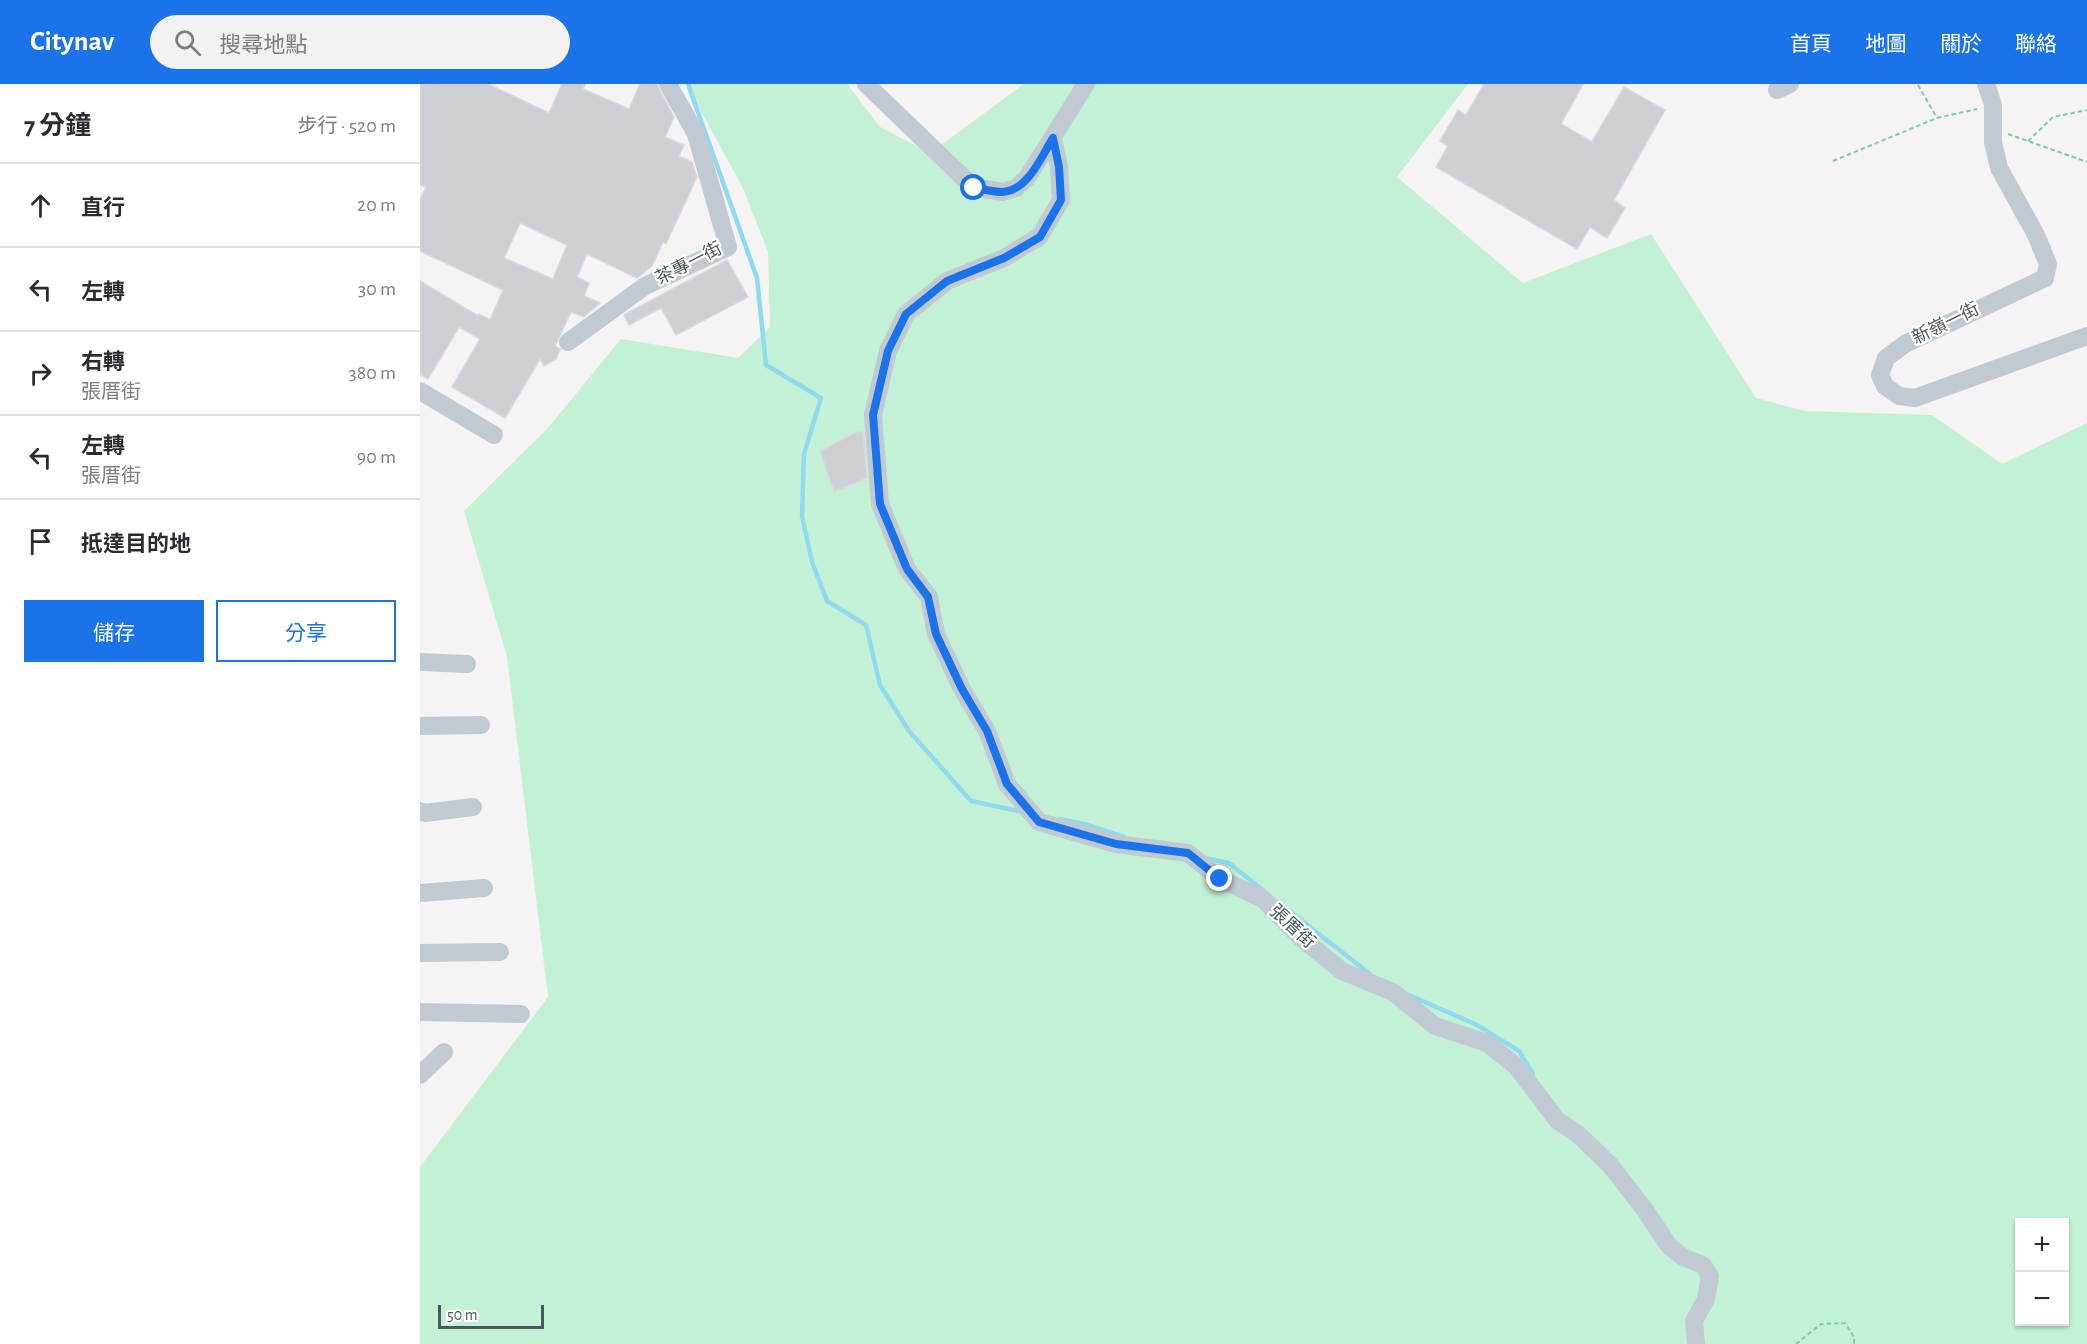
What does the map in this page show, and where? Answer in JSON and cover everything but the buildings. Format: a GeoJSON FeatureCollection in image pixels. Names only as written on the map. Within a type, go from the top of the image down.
{"type":"FeatureCollection","features":[{"type":"Feature","properties":{"kind":"street","name":"茶專一街"},"geometry":{"type":"LineString","coordinates":[[568,342],[645,286],[728,247],[696,134],[668,84]]}},
{"type":"Feature","properties":{"kind":"street"},"geometry":{"type":"LineString","coordinates":[[866,84],[974,188],[1003,192],[1016,188],[1027,178],[1086,84]]}},
{"type":"Feature","properties":{"kind":"street","name":"新嶺一街"},"geometry":{"type":"LineString","coordinates":[[1986,84],[1992,105],[1993,142],[1999,168],[2036,236],[2048,264],[2044,278],[1905,344],[1886,358],[1880,375],[1885,386],[1899,396],[1915,398],[2087,336]]}},
{"type":"Feature","properties":{"kind":"street","name":"張厝街"},"geometry":{"type":"LineString","coordinates":[[1053,138],[1059,167],[1061,200],[1040,237],[1004,258],[947,281],[906,314],[888,351],[873,415],[880,504],[907,569],[928,597],[936,634],[962,689],[987,731],[1007,784],[1039,822],[1116,844],[1188,853],[1220,879],[1263,899],[1301,938],[1342,971],[1393,992],[1435,1026],[1487,1043],[1516,1066],[1557,1120],[1579,1135],[1610,1165],[1669,1246],[1683,1257],[1703,1265],[1710,1276],[1706,1299],[1694,1321],[1696,1344]]}},
{"type":"Feature","properties":{"kind":"street"},"geometry":{"type":"LineString","coordinates":[[420,391],[494,435]]}},
{"type":"Feature","properties":{"kind":"street"},"geometry":{"type":"LineString","coordinates":[[420,662],[467,664]]}},
{"type":"Feature","properties":{"kind":"street"},"geometry":{"type":"LineString","coordinates":[[420,726],[481,725]]}},
{"type":"Feature","properties":{"kind":"street"},"geometry":{"type":"LineString","coordinates":[[420,811],[425,813],[473,807]]}},
{"type":"Feature","properties":{"kind":"street"},"geometry":{"type":"LineString","coordinates":[[420,893],[484,888]]}},
{"type":"Feature","properties":{"kind":"street"},"geometry":{"type":"LineString","coordinates":[[420,953],[500,952]]}},
{"type":"Feature","properties":{"kind":"street"},"geometry":{"type":"LineString","coordinates":[[420,1012],[521,1014]]}},
{"type":"Feature","properties":{"kind":"street"},"geometry":{"type":"LineString","coordinates":[[420,1075],[444,1052]]}},
{"type":"Feature","properties":{"kind":"path"},"geometry":{"type":"LineString","coordinates":[[1918,84],[1937,117]]}},
{"type":"Feature","properties":{"kind":"path"},"geometry":{"type":"LineString","coordinates":[[1833,161],[1937,117],[1992,105]]}},
{"type":"Feature","properties":{"kind":"path"},"geometry":{"type":"LineString","coordinates":[[2028,141],[2053,117],[2087,110]]}},
{"type":"Feature","properties":{"kind":"path"},"geometry":{"type":"LineString","coordinates":[[1993,129],[2087,162]]}},
{"type":"Feature","properties":{"kind":"path"},"geometry":{"type":"LineString","coordinates":[[1796,1344],[1821,1324],[1845,1323],[1854,1337],[1854,1344]]}},
{"type":"Feature","properties":{"kind":"green space"},"geometry":{"type":"Polygon","coordinates":[[[686,84],[847,84],[880,127],[930,153],[1024,84],[1468,84],[1397,177],[1523,283],[1651,234],[1756,398],[1804,411],[1932,415],[2002,464],[2087,423],[2087,1344],[420,1344],[420,1167],[548,997],[507,657],[464,511],[547,429],[621,339],[738,358],[770,327],[768,252],[743,188],[686,84]]]}},
{"type":"Feature","properties":{"kind":"waterway"},"geometry":{"type":"LineString","coordinates":[[688,84],[757,278],[766,365],[821,398],[804,454],[802,516],[812,562],[827,601],[866,625],[880,685],[909,731],[971,801],[1023,812]]}},
{"type":"Feature","properties":{"kind":"waterway"},"geometry":{"type":"LineString","coordinates":[[1060,819],[1088,825],[1124,837]]}},
{"type":"Feature","properties":{"kind":"waterway"},"geometry":{"type":"LineString","coordinates":[[1205,858],[1229,863],[1264,891]]}},
{"type":"Feature","properties":{"kind":"waterway"},"geometry":{"type":"LineString","coordinates":[[1278,902],[1370,974]]}},
{"type":"Feature","properties":{"kind":"waterway"},"geometry":{"type":"LineString","coordinates":[[1409,995],[1477,1025],[1519,1051],[1533,1074]]}},
{"type":"Feature","properties":{"kind":"route"},"geometry":{"type":"LineString","coordinates":[[974,188],[1003,192],[1016,188],[1027,178],[1053,138],[1059,167],[1061,200],[1040,237],[1004,258],[947,281],[906,314],[888,351],[873,415],[880,504],[907,569],[928,597],[936,634],[962,689],[987,731],[1007,784],[1039,822],[1116,844],[1188,853],[1220,879]]}}]}
